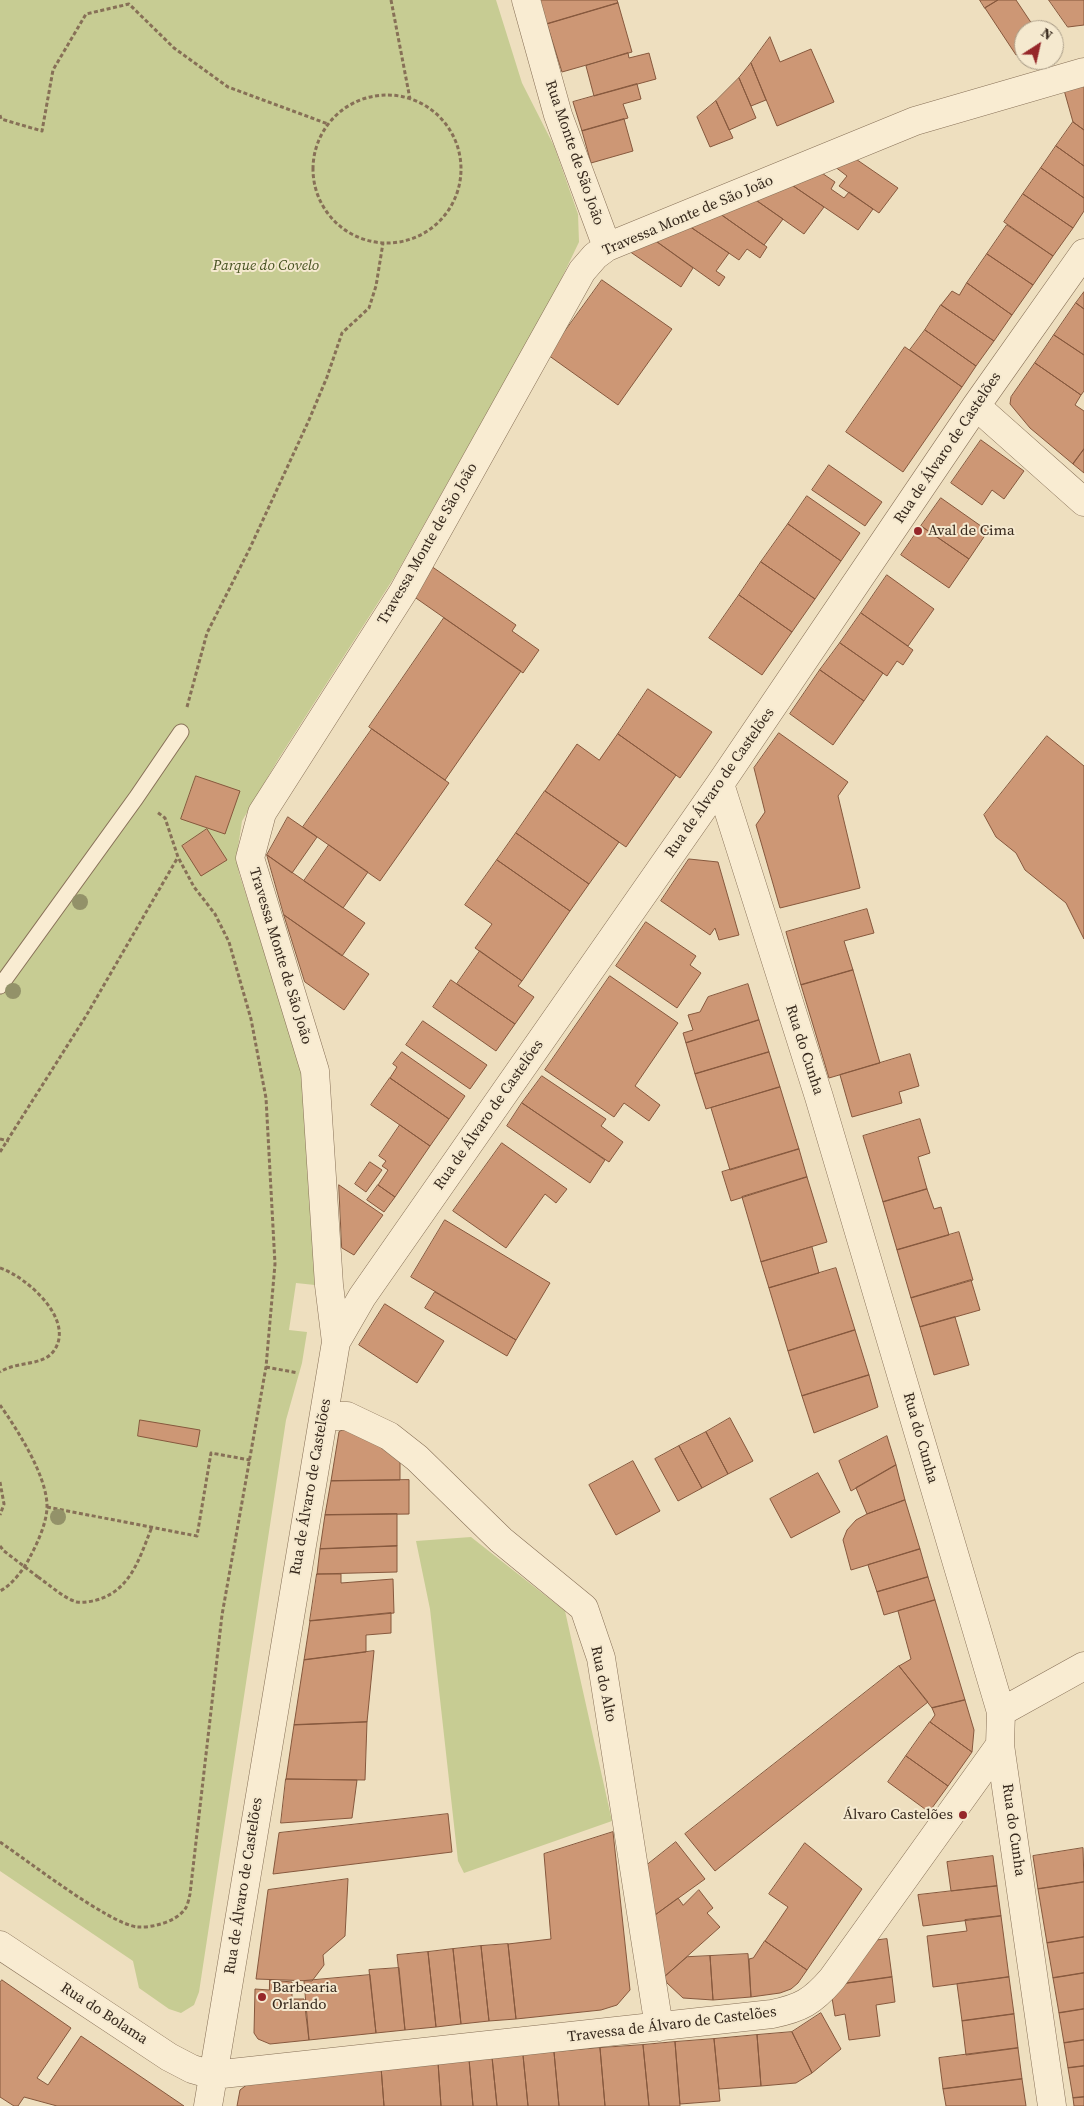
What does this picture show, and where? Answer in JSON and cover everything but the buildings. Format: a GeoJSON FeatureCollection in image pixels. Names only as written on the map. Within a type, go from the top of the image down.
{"type":"FeatureCollection","features":[{"type":"Feature","properties":{"kind":"street","name":"Rua Monte de São João"},"geometry":{"type":"LineString","coordinates":[[526,0],[558,116],[607,247]]}},
{"type":"Feature","properties":{"kind":"street","name":"Travessa Monte de São João"},"geometry":{"type":"LineString","coordinates":[[336,1342],[329,1285],[315,1071],[250,858],[262,813],[403,592],[582,271],[595,256],[607,247],[915,121],[1084,72]]}},
{"type":"Feature","properties":{"kind":"street","name":"Rua de Álvaro de Castelões"},"geometry":{"type":"LineString","coordinates":[[208,2106],[336,1342],[362,1297],[720,784],[976,406],[1084,253]]}},
{"type":"Feature","properties":{"kind":"street"},"geometry":{"type":"LineString","coordinates":[[976,406],[1084,502]]}},
{"type":"Feature","properties":{"kind":"street","name":"Rua do Cunha"},"geometry":{"type":"LineString","coordinates":[[720,784],[819,1097],[1001,1712],[1000,1745],[1052,2106]]}},
{"type":"Feature","properties":{"kind":"street","name":"Rua do Alto"},"geometry":{"type":"LineString","coordinates":[[324,1416],[347,1416],[389,1436],[417,1458],[501,1540],[584,1608],[601,1658],[659,2027]]}},
{"type":"Feature","properties":{"kind":"street"},"geometry":{"type":"LineString","coordinates":[[1001,1712],[1084,1666]]}},
{"type":"Feature","properties":{"kind":"street","name":"Travessa de Álvaro de Castelões"},"geometry":{"type":"LineString","coordinates":[[213,2075],[659,2027],[772,2014],[797,2009],[815,1999],[832,1980],[1000,1745]]}},
{"type":"Feature","properties":{"kind":"street","name":"Rua do Bolama"},"geometry":{"type":"LineString","coordinates":[[0,1946],[169,2057],[192,2069],[213,2075]]}},
{"type":"Feature","properties":{"kind":"lane"},"geometry":{"type":"LineString","coordinates":[[0,986],[136,798],[180,732]]}},
{"type":"Feature","properties":{"kind":"path"},"geometry":{"type":"LineString","coordinates":[[391,0],[410,99]]}},
{"type":"Feature","properties":{"kind":"path"},"geometry":{"type":"LineString","coordinates":[[0,115],[1,119],[42,131],[53,70],[86,14],[129,4],[174,48],[228,87],[328,124]]}},
{"type":"Feature","properties":{"kind":"path"},"geometry":{"type":"LineString","coordinates":[[386,95],[410,99],[432,110],[450,128],[459,151],[462,176],[456,200],[442,220],[422,236],[399,244],[383,243],[351,234],[331,218],[318,196],[313,172],[316,146],[328,124],[344,109],[364,99],[386,95]]}},
{"type":"Feature","properties":{"kind":"path"},"geometry":{"type":"LineString","coordinates":[[180,732],[207,633],[250,548],[309,420],[327,377],[342,333],[369,308],[376,286],[383,243]]}},
{"type":"Feature","properties":{"kind":"path"},"geometry":{"type":"LineString","coordinates":[[0,1842],[111,1916],[136,1927],[156,1926],[172,1920],[185,1909],[190,1894],[199,1832],[222,1615],[266,1367],[275,1264],[266,1098],[250,1019],[229,942],[215,914],[194,887],[178,857],[165,818],[136,798]]}},
{"type":"Feature","properties":{"kind":"path"},"geometry":{"type":"LineString","coordinates":[[0,1152],[9,1141],[86,1016],[178,857]]}},
{"type":"Feature","properties":{"kind":"path"},"geometry":{"type":"LineString","coordinates":[[0,1139],[9,1141]]}},
{"type":"Feature","properties":{"kind":"path"},"geometry":{"type":"LineString","coordinates":[[0,1268],[26,1281],[47,1301],[55,1320],[59,1337],[53,1352],[42,1361],[20,1363],[0,1372]]}},
{"type":"Feature","properties":{"kind":"path"},"geometry":{"type":"LineString","coordinates":[[266,1367],[298,1373]]}},
{"type":"Feature","properties":{"kind":"path"},"geometry":{"type":"LineString","coordinates":[[0,1405],[18,1432],[45,1489],[47,1507],[38,1543],[24,1568],[0,1591]]}},
{"type":"Feature","properties":{"kind":"path"},"geometry":{"type":"LineString","coordinates":[[47,1507],[197,1536],[211,1453],[250,1460]]}},
{"type":"Feature","properties":{"kind":"path"},"geometry":{"type":"LineString","coordinates":[[0,1482],[4,1504],[0,1515]]}},
{"type":"Feature","properties":{"kind":"path"},"geometry":{"type":"LineString","coordinates":[[0,1546],[58,1591],[78,1602],[94,1601],[113,1594],[129,1580],[152,1527]]}},
{"type":"Feature","properties":{"kind":"green space","name":"Parque do Covelo"},"geometry":{"type":"Polygon","coordinates":[[[0,0],[496,0],[522,83],[554,146],[578,214],[579,242],[555,292],[395,576],[279,758],[242,821],[237,854],[239,873],[304,1076],[311,1165],[315,1285],[296,1283],[289,1330],[307,1332],[302,1363],[286,1420],[199,1992],[194,2005],[181,2013],[169,2009],[139,1988],[133,1961],[0,1871],[0,0]]]}},
{"type":"Feature","properties":{"kind":"green space"},"geometry":{"type":"Polygon","coordinates":[[[471,1537],[565,1611],[612,1821],[464,1873],[458,1861],[430,1609],[416,1541],[471,1537]]]}},
{"type":"Feature","properties":{"kind":"place","name":"Aval de Cima"},"geometry":{"type":"Point","coordinates":[918,531]}},
{"type":"Feature","properties":{"kind":"place","name":"Álvaro Castelões"},"geometry":{"type":"Point","coordinates":[963,1815]}},
{"type":"Feature","properties":{"kind":"place","name":"Barbearia Orlando"},"geometry":{"type":"Point","coordinates":[262,1997]}}]}
